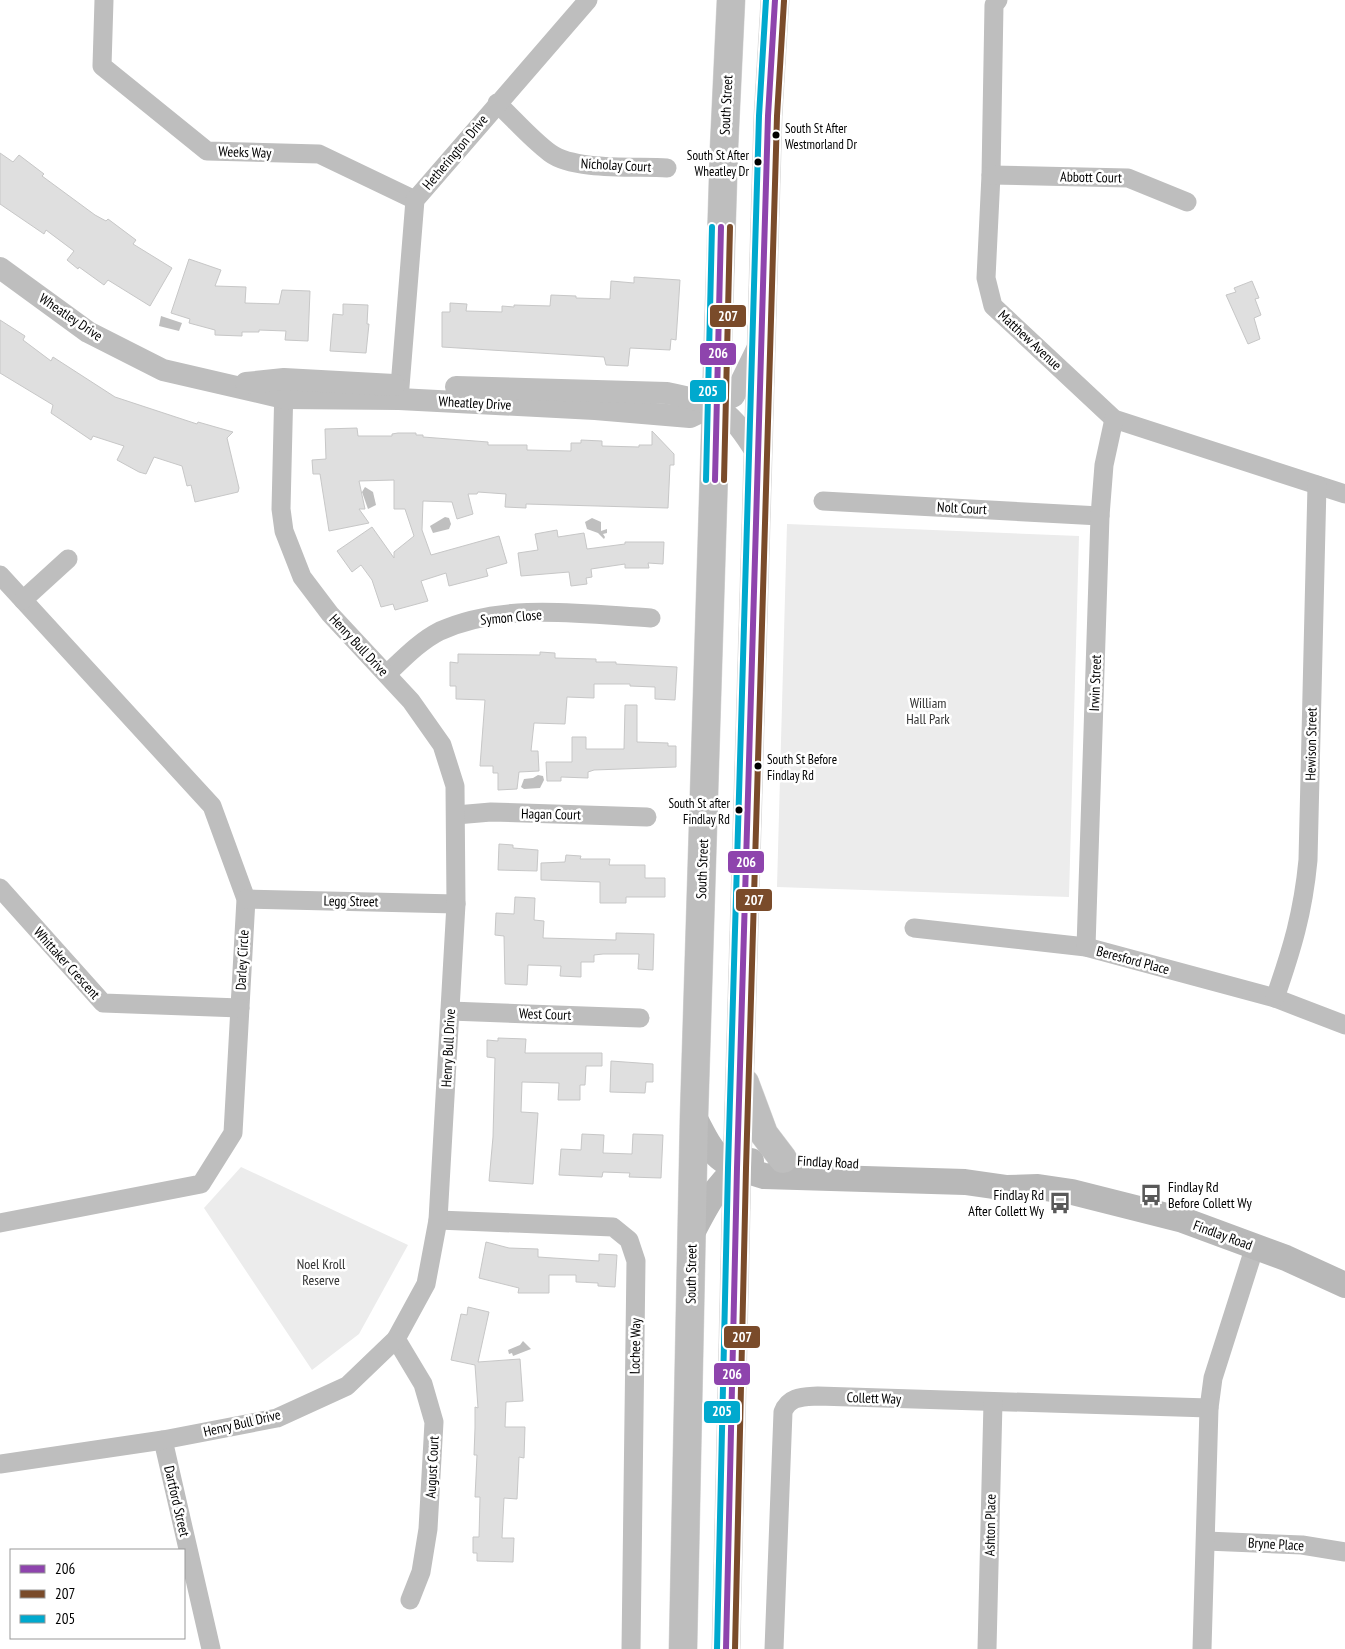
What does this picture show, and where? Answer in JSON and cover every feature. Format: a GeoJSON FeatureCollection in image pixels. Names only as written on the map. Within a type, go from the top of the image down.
{"type":"FeatureCollection","features":[{"type":"Feature","properties":{"kind":"highway","name":"South Street"},"geometry":{"type":"LineString","coordinates":[[683,1649],[694,1117],[715,498],[715,406],[724,148],[732,0]]}},
{"type":"Feature","properties":{"kind":"highway"},"geometry":{"type":"LineString","coordinates":[[726,1649],[737,1168],[768,116],[775,0]]}},
{"type":"Feature","properties":{"kind":"highway"},"geometry":{"type":"LineString","coordinates":[[741,1067],[764,1134],[783,1159]]}},
{"type":"Feature","properties":{"kind":"main road","name":"Findlay Road"},"geometry":{"type":"LineString","coordinates":[[694,1117],[708,1146],[720,1159],[737,1168],[764,1176],[965,1182],[1007,1188],[1038,1187]]}},
{"type":"Feature","properties":{"kind":"main road","name":"Findlay Road"},"geometry":{"type":"LineString","coordinates":[[692,1233],[712,1196],[724,1180],[737,1168],[760,1157],[966,1169],[1005,1174],[1038,1187],[1138,1208],[1191,1223],[1286,1258],[1345,1285]]}},
{"type":"Feature","properties":{"kind":"street","name":"Weeks Way"},"geometry":{"type":"LineString","coordinates":[[104,0],[102,66],[207,150],[319,154],[415,200]]}},
{"type":"Feature","properties":{"kind":"street","name":"Hetherington Drive"},"geometry":{"type":"LineString","coordinates":[[400,392],[415,200],[582,2]]}},
{"type":"Feature","properties":{"kind":"street","name":"Matthew Avenue"},"geometry":{"type":"LineString","coordinates":[[991,2],[991,175],[986,278],[994,306],[1114,419],[1345,494]]}},
{"type":"Feature","properties":{"kind":"street","name":"Nicholay Court"},"geometry":{"type":"LineString","coordinates":[[497,103],[550,153],[566,161],[580,164],[667,168]]}},
{"type":"Feature","properties":{"kind":"street","name":"Abbott Court"},"geometry":{"type":"LineString","coordinates":[[991,175],[1128,178],[1187,202]]}},
{"type":"Feature","properties":{"kind":"street","name":"Wheatley Drive"},"geometry":{"type":"LineString","coordinates":[[0,268],[88,332],[163,370],[233,385],[284,389],[400,392],[690,417],[734,396],[763,336]]}},
{"type":"Feature","properties":{"kind":"street","name":"Henry Bull Drive"},"geometry":{"type":"LineString","coordinates":[[0,1464],[163,1440],[277,1418],[347,1386],[396,1339],[426,1284],[438,1220],[456,904],[455,786],[442,744],[411,701],[330,614],[302,577],[284,531],[280,494],[284,389]]}},
{"type":"Feature","properties":{"kind":"street"},"geometry":{"type":"LineString","coordinates":[[715,406],[738,423],[758,455]]}},
{"type":"Feature","properties":{"kind":"street","name":"Irwin Street"},"geometry":{"type":"LineString","coordinates":[[1086,947],[1100,516],[1104,465],[1114,419]]}},
{"type":"Feature","properties":{"kind":"street","name":"Hewison Street"},"geometry":{"type":"LineString","coordinates":[[1275,998],[1298,931],[1306,878],[1317,486]]}},
{"type":"Feature","properties":{"kind":"street","name":"Nolt Court"},"geometry":{"type":"LineString","coordinates":[[823,501],[1100,516]]}},
{"type":"Feature","properties":{"kind":"street"},"geometry":{"type":"LineString","coordinates":[[23,600],[68,559]]}},
{"type":"Feature","properties":{"kind":"street","name":"Darley Circle"},"geometry":{"type":"LineString","coordinates":[[0,575],[212,806],[246,899],[233,1133],[201,1184],[0,1223]]}},
{"type":"Feature","properties":{"kind":"street","name":"Symon Close"},"geometry":{"type":"LineString","coordinates":[[387,674],[414,649],[440,632],[480,619],[525,613],[652,618]]}},
{"type":"Feature","properties":{"kind":"street","name":"Hagan Court"},"geometry":{"type":"LineString","coordinates":[[456,815],[491,812],[647,817]]}},
{"type":"Feature","properties":{"kind":"street","name":"Whittaker Crescent"},"geometry":{"type":"LineString","coordinates":[[0,888],[103,1003],[240,1008]]}},
{"type":"Feature","properties":{"kind":"street","name":"Legg Street"},"geometry":{"type":"LineString","coordinates":[[246,899],[456,904]]}},
{"type":"Feature","properties":{"kind":"street","name":"Beresford Place"},"geometry":{"type":"LineString","coordinates":[[914,928],[1086,947],[1275,998],[1345,1025]]}},
{"type":"Feature","properties":{"kind":"street","name":"West Court"},"geometry":{"type":"LineString","coordinates":[[450,1011],[640,1018]]}},
{"type":"Feature","properties":{"kind":"street","name":"Lochee Way"},"geometry":{"type":"LineString","coordinates":[[438,1220],[613,1227],[629,1240],[636,1262],[631,1649]]}},
{"type":"Feature","properties":{"kind":"street"},"geometry":{"type":"LineString","coordinates":[[1202,1649],[1209,1408],[1213,1378],[1255,1246]]}},
{"type":"Feature","properties":{"kind":"street","name":"August Court"},"geometry":{"type":"LineString","coordinates":[[396,1339],[423,1384],[434,1422],[428,1529],[421,1572],[410,1600]]}},
{"type":"Feature","properties":{"kind":"street","name":"Collett Way"},"geometry":{"type":"LineString","coordinates":[[774,1649],[782,1412],[785,1406],[794,1398],[818,1396],[1209,1408]]}},
{"type":"Feature","properties":{"kind":"street","name":"Ashton Place"},"geometry":{"type":"LineString","coordinates":[[987,1649],[993,1402]]}},
{"type":"Feature","properties":{"kind":"street","name":"Dartford Street"},"geometry":{"type":"LineString","coordinates":[[163,1440],[211,1649]]}},
{"type":"Feature","properties":{"kind":"street","name":"Bryne Place"},"geometry":{"type":"LineString","coordinates":[[1206,1541],[1302,1545],[1345,1552]]}},
{"type":"Feature","properties":{"kind":"green space","name":"William Hall Park"},"geometry":{"type":"Polygon","coordinates":[[[787,524],[1079,536],[1069,897],[777,887],[787,524]]]}},
{"type":"Feature","properties":{"kind":"green space","name":"Noel Kroll Reserve"},"geometry":{"type":"Polygon","coordinates":[[[241,1167],[408,1245],[359,1334],[312,1370],[204,1208],[241,1167]]]}},
{"type":"Feature","properties":{"kind":"shaded area"},"geometry":{"type":"Polygon","coordinates":[[[161,316],[182,323],[179,331],[159,326],[161,316]]]}},
{"type":"Feature","properties":{"kind":"shaded area"},"geometry":{"type":"Polygon","coordinates":[[[365,487],[373,492],[376,505],[368,509],[362,492],[365,487]]]}},
{"type":"Feature","properties":{"kind":"shaded area"},"geometry":{"type":"Polygon","coordinates":[[[445,517],[449,518],[451,524],[449,529],[433,533],[430,526],[445,517]]]}},
{"type":"Feature","properties":{"kind":"shaded area"},"geometry":{"type":"Polygon","coordinates":[[[592,518],[601,522],[601,531],[607,529],[607,533],[603,534],[604,539],[598,533],[587,529],[585,522],[592,518]]]}},
{"type":"Feature","properties":{"kind":"shaded area"},"geometry":{"type":"Polygon","coordinates":[[[538,775],[543,776],[544,780],[540,788],[524,789],[521,787],[524,779],[533,778],[538,775]]]}},
{"type":"Feature","properties":{"kind":"shaded area"},"geometry":{"type":"Polygon","coordinates":[[[523,1341],[531,1349],[513,1356],[512,1353],[509,1354],[508,1350],[520,1345],[523,1341]]]}},
{"type":"Feature","properties":{"kind":"building"},"geometry":{"type":"Polygon","coordinates":[[[0,153],[13,162],[19,155],[44,174],[42,176],[95,215],[106,221],[108,219],[136,240],[133,244],[172,268],[150,306],[108,280],[104,285],[79,267],[78,269],[67,260],[74,251],[46,230],[44,234],[0,204],[0,153]]]}},
{"type":"Feature","properties":{"kind":"building"},"geometry":{"type":"Polygon","coordinates":[[[189,259],[221,270],[215,286],[246,287],[245,303],[279,304],[282,290],[310,291],[308,341],[285,340],[286,331],[259,330],[259,332],[242,332],[242,336],[215,335],[215,330],[189,323],[190,319],[171,313],[189,259]]]}},
{"type":"Feature","properties":{"kind":"building"},"geometry":{"type":"Polygon","coordinates":[[[634,277],[680,280],[678,311],[676,340],[671,339],[670,350],[630,348],[628,366],[606,365],[604,357],[442,347],[442,312],[450,312],[450,303],[467,304],[466,311],[502,312],[502,306],[550,306],[551,295],[610,299],[611,281],[634,283],[634,277]]]}},
{"type":"Feature","properties":{"kind":"building"},"geometry":{"type":"Polygon","coordinates":[[[1252,281],[1259,298],[1255,299],[1261,315],[1254,318],[1260,339],[1248,344],[1226,295],[1236,292],[1234,288],[1252,281]]]}},
{"type":"Feature","properties":{"kind":"building"},"geometry":{"type":"Polygon","coordinates":[[[343,304],[368,305],[367,324],[369,324],[366,353],[330,351],[333,314],[343,315],[343,304]]]}},
{"type":"Feature","properties":{"kind":"building"},"geometry":{"type":"Polygon","coordinates":[[[0,320],[25,336],[23,340],[51,361],[53,357],[115,397],[197,424],[198,422],[233,432],[227,438],[239,488],[238,492],[195,502],[191,485],[187,486],[182,466],[154,457],[146,474],[139,472],[117,460],[124,446],[93,436],[91,440],[51,413],[53,405],[0,373],[0,320]]]}},
{"type":"Feature","properties":{"kind":"building"},"geometry":{"type":"Polygon","coordinates":[[[357,428],[358,436],[392,436],[392,434],[398,433],[416,433],[416,435],[423,435],[423,437],[488,442],[488,445],[527,445],[527,450],[571,451],[571,443],[581,443],[581,440],[602,441],[602,446],[639,447],[639,445],[652,445],[652,431],[674,454],[674,465],[670,465],[668,508],[526,504],[526,508],[505,507],[506,494],[478,492],[477,494],[468,494],[473,514],[457,519],[452,502],[423,501],[422,530],[431,555],[499,536],[507,563],[486,569],[488,576],[449,586],[446,573],[421,581],[428,601],[395,610],[393,604],[381,607],[372,580],[361,565],[352,572],[337,551],[372,527],[394,558],[394,552],[414,536],[405,509],[394,509],[394,480],[359,481],[365,509],[359,509],[369,523],[329,531],[320,474],[313,474],[312,460],[326,459],[325,429],[357,428]]]}},
{"type":"Feature","properties":{"kind":"building"},"geometry":{"type":"Polygon","coordinates":[[[557,530],[558,537],[584,533],[587,549],[625,544],[625,542],[664,542],[663,564],[648,563],[649,568],[625,568],[625,564],[591,569],[592,577],[586,578],[587,584],[571,586],[569,572],[521,576],[518,553],[538,550],[535,534],[557,530]]]}},
{"type":"Feature","properties":{"kind":"building"},"geometry":{"type":"Polygon","coordinates":[[[540,652],[555,653],[555,658],[596,659],[596,662],[616,662],[616,664],[677,667],[675,700],[655,699],[655,687],[630,686],[630,684],[594,684],[594,698],[567,697],[565,724],[534,723],[531,751],[538,751],[539,771],[519,772],[517,789],[498,790],[498,773],[493,773],[493,766],[480,766],[485,700],[456,699],[456,686],[450,686],[450,662],[458,663],[458,654],[540,655],[540,652]]]}},
{"type":"Feature","properties":{"kind":"building"},"geometry":{"type":"Polygon","coordinates":[[[625,705],[637,705],[637,742],[668,743],[668,746],[676,746],[676,767],[594,770],[588,772],[588,778],[561,777],[561,781],[547,781],[546,762],[572,762],[572,737],[586,737],[586,749],[624,749],[625,705]]]}},
{"type":"Feature","properties":{"kind":"building"},"geometry":{"type":"Polygon","coordinates":[[[499,844],[513,845],[513,848],[538,850],[537,871],[498,870],[499,844]]]}},
{"type":"Feature","properties":{"kind":"building"},"geometry":{"type":"Polygon","coordinates":[[[566,855],[581,856],[580,859],[610,859],[609,865],[645,865],[645,878],[665,878],[665,897],[626,897],[626,903],[600,903],[600,882],[541,880],[541,863],[565,862],[566,855]]]}},
{"type":"Feature","properties":{"kind":"building"},"geometry":{"type":"Polygon","coordinates":[[[515,897],[535,898],[534,920],[544,921],[543,938],[616,940],[616,933],[654,934],[653,970],[638,969],[639,954],[603,954],[594,955],[594,962],[581,962],[581,977],[560,976],[561,966],[528,965],[527,985],[505,984],[504,936],[495,935],[496,913],[514,914],[515,897]]]}},
{"type":"Feature","properties":{"kind":"building"},"geometry":{"type":"Polygon","coordinates":[[[498,1038],[526,1039],[525,1053],[602,1053],[602,1066],[586,1066],[585,1085],[580,1085],[580,1100],[558,1100],[559,1083],[522,1082],[521,1112],[538,1113],[533,1184],[489,1181],[493,1137],[495,1058],[487,1057],[487,1040],[498,1041],[498,1038]]]}},
{"type":"Feature","properties":{"kind":"building"},"geometry":{"type":"Polygon","coordinates":[[[611,1061],[653,1064],[653,1082],[646,1082],[645,1093],[610,1092],[611,1061]]]}},
{"type":"Feature","properties":{"kind":"building"},"geometry":{"type":"Polygon","coordinates":[[[582,1134],[604,1135],[603,1153],[632,1154],[633,1134],[663,1135],[661,1178],[629,1177],[630,1173],[603,1172],[602,1177],[559,1175],[561,1149],[581,1150],[582,1134]]]}},
{"type":"Feature","properties":{"kind":"building"},"geometry":{"type":"Polygon","coordinates":[[[486,1242],[509,1248],[538,1249],[538,1257],[599,1261],[599,1254],[617,1255],[615,1287],[598,1286],[598,1283],[576,1282],[576,1275],[549,1275],[549,1293],[518,1293],[519,1288],[479,1278],[486,1242]]]}},
{"type":"Feature","properties":{"kind":"building"},"geometry":{"type":"Polygon","coordinates":[[[468,1307],[489,1312],[478,1362],[520,1359],[523,1401],[506,1402],[505,1427],[525,1427],[524,1458],[519,1457],[517,1499],[504,1498],[502,1538],[514,1538],[513,1562],[477,1561],[477,1553],[473,1553],[473,1537],[479,1537],[480,1497],[475,1497],[477,1455],[474,1455],[475,1407],[478,1408],[475,1365],[451,1360],[461,1314],[467,1315],[468,1307]]]}},
{"type":"Feature","properties":{"kind":"transit line","name":"205"},"geometry":{"type":"LineString","coordinates":[[717,1649],[728,1168],[759,116],[766,0]]}},
{"type":"Feature","properties":{"kind":"transit line","name":"206"},"geometry":{"type":"LineString","coordinates":[[726,1649],[737,1168],[768,116],[775,0]]}},
{"type":"Feature","properties":{"kind":"transit line","name":"207"},"geometry":{"type":"LineString","coordinates":[[735,1649],[746,1168],[777,116],[784,1]]}},
{"type":"Feature","properties":{"kind":"transit line","name":"205"},"geometry":{"type":"LineString","coordinates":[[706,480],[712,227]]}},
{"type":"Feature","properties":{"kind":"transit line","name":"206"},"geometry":{"type":"LineString","coordinates":[[715,480],[721,227]]}},
{"type":"Feature","properties":{"kind":"transit line","name":"207"},"geometry":{"type":"LineString","coordinates":[[724,480],[730,227]]}},
{"type":"Feature","properties":{"kind":"place","name":"South St After Westmorland Dr"},"geometry":{"type":"Point","coordinates":[776,135]}},
{"type":"Feature","properties":{"kind":"place","name":"South St After Wheatley Dr"},"geometry":{"type":"Point","coordinates":[758,162]}},
{"type":"Feature","properties":{"kind":"place","name":"South St Before Findlay Rd"},"geometry":{"type":"Point","coordinates":[758,766]}},
{"type":"Feature","properties":{"kind":"place","name":"South St after Findlay Rd"},"geometry":{"type":"Point","coordinates":[739,810]}},
{"type":"Feature","properties":{"kind":"place","name":"Findlay Rd Before Collett Wy"},"geometry":{"type":"Point","coordinates":[1151,1195]}},
{"type":"Feature","properties":{"kind":"place","name":"Findlay Rd After Collett Wy"},"geometry":{"type":"Point","coordinates":[1060,1203]}}]}
